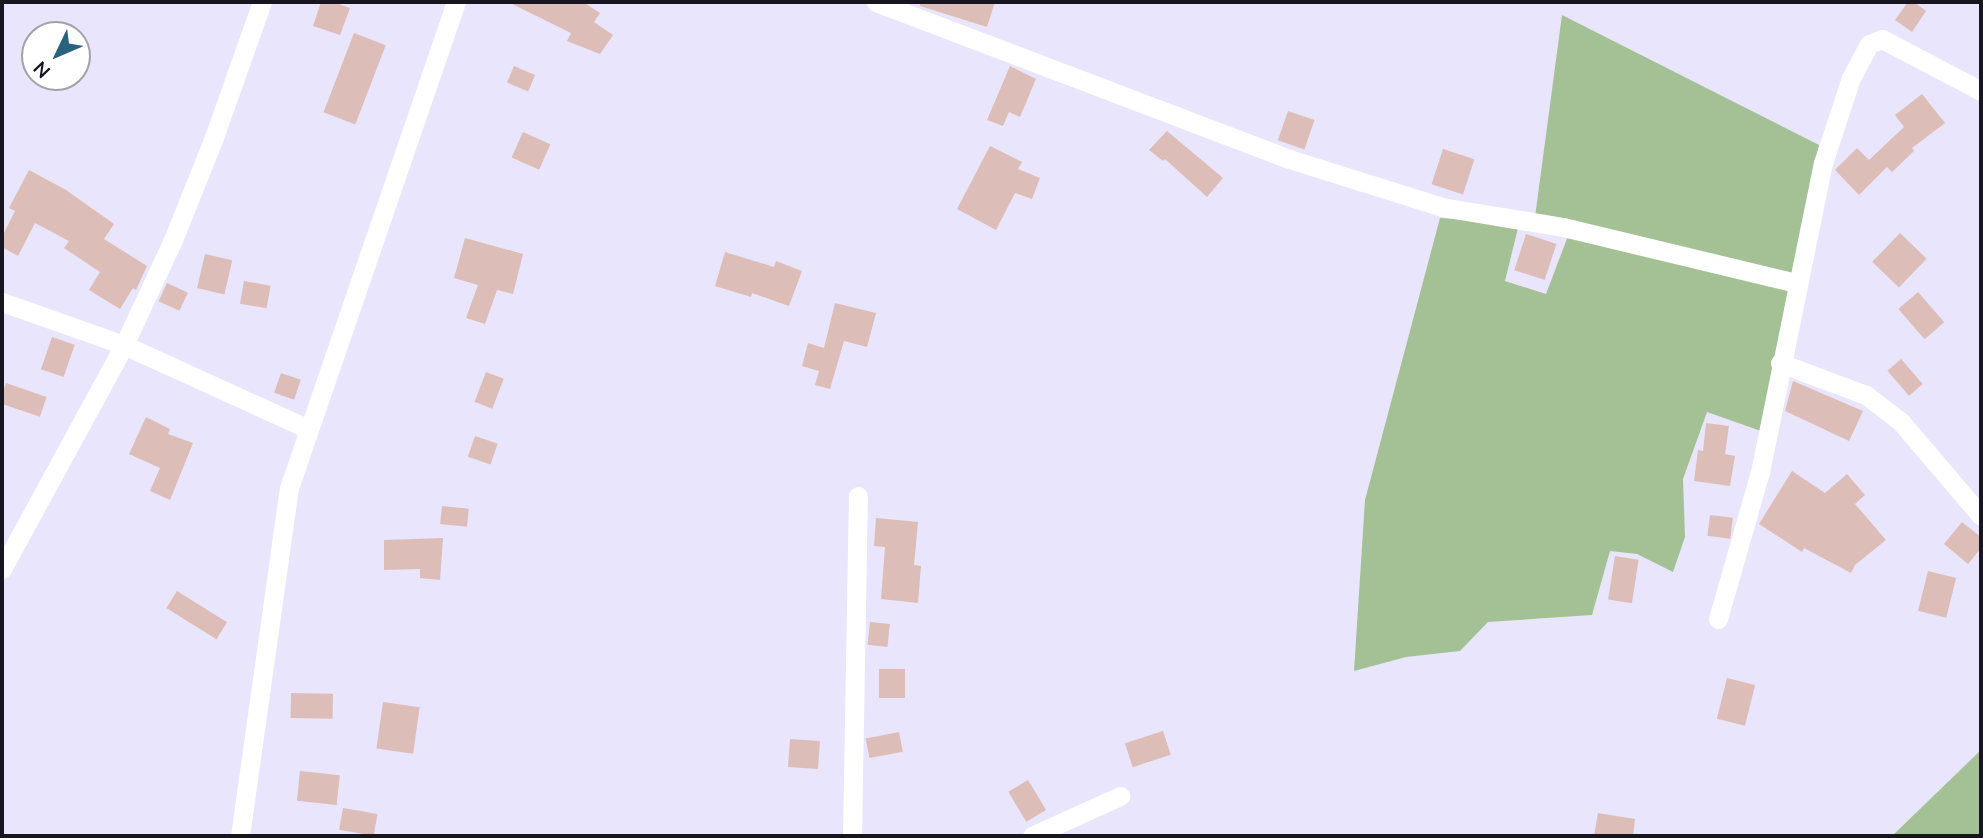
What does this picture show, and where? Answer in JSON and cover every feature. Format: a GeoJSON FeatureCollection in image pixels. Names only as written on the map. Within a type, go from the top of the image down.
{"type":"FeatureCollection","features":[{"type":"Feature","properties":{"kind":"street"},"geometry":{"type":"LineString","coordinates":[[2,569],[124,345],[178,228],[262,2]]}},
{"type":"Feature","properties":{"kind":"street"},"geometry":{"type":"LineString","coordinates":[[240,836],[289,488],[456,2]]}},
{"type":"Feature","properties":{"kind":"street"},"geometry":{"type":"LineString","coordinates":[[876,2],[1286,158],[1442,207],[1563,227],[1796,283]]}},
{"type":"Feature","properties":{"kind":"street"},"geometry":{"type":"LineString","coordinates":[[1718,619],[1760,472],[1796,283],[1823,163],[1851,78],[1870,44],[1882,40],[1981,91]]}},
{"type":"Feature","properties":{"kind":"street"},"geometry":{"type":"LineString","coordinates":[[2,302],[124,345],[309,429]]}},
{"type":"Feature","properties":{"kind":"street"},"geometry":{"type":"LineString","coordinates":[[1780,363],[1866,395],[1901,422],[1981,516]]}},
{"type":"Feature","properties":{"kind":"street"},"geometry":{"type":"LineString","coordinates":[[852,836],[858,495]]}},
{"type":"Feature","properties":{"kind":"street"},"geometry":{"type":"LineString","coordinates":[[1032,836],[1121,796]]}},
{"type":"Feature","properties":{"kind":"green space"},"geometry":{"type":"Polygon","coordinates":[[[1562,15],[1819,145],[1793,278],[1535,217],[1562,15]]]}},
{"type":"Feature","properties":{"kind":"green space"},"geometry":{"type":"Polygon","coordinates":[[[1440,218],[1519,224],[1505,281],[1546,294],[1568,236],[1793,285],[1761,431],[1707,412],[1683,479],[1685,537],[1673,572],[1637,554],[1610,551],[1592,615],[1488,622],[1460,651],[1406,657],[1354,671],[1365,500],[1440,218]]]}},
{"type":"Feature","properties":{"kind":"green space"},"geometry":{"type":"Polygon","coordinates":[[[1981,750],[1981,836],[1892,836],[1981,750]]]}},
{"type":"Feature","properties":{"kind":"building"},"geometry":{"type":"Polygon","coordinates":[[[321,2],[333,2],[350,8],[340,35],[313,26],[321,2]]]}},
{"type":"Feature","properties":{"kind":"building"},"geometry":{"type":"Polygon","coordinates":[[[508,2],[583,2],[600,13],[594,22],[613,35],[600,54],[567,41],[571,33],[508,2]]]}},
{"type":"Feature","properties":{"kind":"building"},"geometry":{"type":"Polygon","coordinates":[[[920,2],[995,2],[987,27],[920,6],[920,2]]]}},
{"type":"Feature","properties":{"kind":"building"},"geometry":{"type":"Polygon","coordinates":[[[1908,2],[1914,2],[1926,11],[1912,32],[1895,20],[1908,2]]]}},
{"type":"Feature","properties":{"kind":"building"},"geometry":{"type":"Polygon","coordinates":[[[354,33],[386,45],[355,125],[324,112],[354,33]]]}},
{"type":"Feature","properties":{"kind":"building"},"geometry":{"type":"Polygon","coordinates":[[[514,66],[535,75],[528,92],[507,83],[514,66]]]}},
{"type":"Feature","properties":{"kind":"building"},"geometry":{"type":"Polygon","coordinates":[[[1010,66],[1036,79],[1020,117],[1009,112],[1003,126],[987,120],[1010,66]]]}},
{"type":"Feature","properties":{"kind":"building"},"geometry":{"type":"Polygon","coordinates":[[[1922,94],[1945,123],[1912,148],[1914,151],[1892,172],[1887,167],[1859,195],[1835,170],[1857,148],[1869,160],[1904,127],[1895,115],[1922,94]]]}},
{"type":"Feature","properties":{"kind":"building"},"geometry":{"type":"Polygon","coordinates":[[[1288,111],[1314,120],[1304,149],[1278,140],[1288,111]]]}},
{"type":"Feature","properties":{"kind":"building"},"geometry":{"type":"Polygon","coordinates":[[[1167,131],[1223,178],[1207,197],[1165,159],[1163,161],[1149,150],[1167,131]]]}},
{"type":"Feature","properties":{"kind":"building"},"geometry":{"type":"Polygon","coordinates":[[[523,132],[550,144],[539,170],[512,158],[523,132]]]}},
{"type":"Feature","properties":{"kind":"building"},"geometry":{"type":"Polygon","coordinates":[[[990,146],[1022,162],[1018,169],[1040,178],[1032,199],[1015,193],[996,230],[957,209],[990,146]]]}},
{"type":"Feature","properties":{"kind":"building"},"geometry":{"type":"Polygon","coordinates":[[[1443,149],[1474,159],[1463,194],[1432,184],[1443,149]]]}},
{"type":"Feature","properties":{"kind":"building"},"geometry":{"type":"Polygon","coordinates":[[[29,170],[66,190],[114,224],[104,239],[147,266],[136,290],[133,288],[120,309],[89,290],[100,272],[64,248],[69,241],[35,223],[18,256],[2,247],[2,237],[15,211],[9,208],[29,170]]]}},
{"type":"Feature","properties":{"kind":"building"},"geometry":{"type":"Polygon","coordinates":[[[1900,233],[1927,259],[1899,287],[1872,262],[1900,233]]]}},
{"type":"Feature","properties":{"kind":"building"},"geometry":{"type":"Polygon","coordinates":[[[1526,234],[1556,244],[1545,280],[1514,270],[1526,234]]]}},
{"type":"Feature","properties":{"kind":"building"},"geometry":{"type":"Polygon","coordinates":[[[465,238],[523,254],[513,294],[497,290],[485,324],[466,318],[478,285],[454,278],[465,238]]]}},
{"type":"Feature","properties":{"kind":"building"},"geometry":{"type":"Polygon","coordinates":[[[725,252],[774,267],[776,261],[802,271],[789,306],[752,293],[751,297],[715,286],[725,252]]]}},
{"type":"Feature","properties":{"kind":"building"},"geometry":{"type":"Polygon","coordinates":[[[205,254],[232,260],[224,294],[197,288],[205,254]]]}},
{"type":"Feature","properties":{"kind":"building"},"geometry":{"type":"Polygon","coordinates":[[[244,281],[271,286],[267,308],[240,304],[244,281]]]}},
{"type":"Feature","properties":{"kind":"building"},"geometry":{"type":"Polygon","coordinates":[[[167,283],[188,293],[179,311],[159,301],[167,283]]]}},
{"type":"Feature","properties":{"kind":"building"},"geometry":{"type":"Polygon","coordinates":[[[1918,292],[1944,322],[1925,339],[1898,309],[1918,292]]]}},
{"type":"Feature","properties":{"kind":"building"},"geometry":{"type":"Polygon","coordinates":[[[835,303],[876,313],[867,347],[844,341],[830,389],[815,385],[819,371],[802,366],[808,343],[824,348],[835,303]]]}},
{"type":"Feature","properties":{"kind":"building"},"geometry":{"type":"Polygon","coordinates":[[[52,337],[75,345],[64,377],[41,369],[52,337]]]}},
{"type":"Feature","properties":{"kind":"building"},"geometry":{"type":"Polygon","coordinates":[[[1901,359],[1923,384],[1909,396],[1887,371],[1901,359]]]}},
{"type":"Feature","properties":{"kind":"building"},"geometry":{"type":"Polygon","coordinates":[[[486,372],[504,379],[492,409],[475,402],[486,372]]]}},
{"type":"Feature","properties":{"kind":"building"},"geometry":{"type":"Polygon","coordinates":[[[281,373],[301,380],[294,400],[274,393],[281,373]]]}},
{"type":"Feature","properties":{"kind":"building"},"geometry":{"type":"Polygon","coordinates":[[[1793,381],[1863,411],[1849,441],[1785,411],[1793,381]]]}},
{"type":"Feature","properties":{"kind":"building"},"geometry":{"type":"Polygon","coordinates":[[[6,383],[47,397],[40,417],[2,404],[6,383]]]}},
{"type":"Feature","properties":{"kind":"building"},"geometry":{"type":"Polygon","coordinates":[[[146,417],[170,429],[168,434],[193,443],[170,500],[150,491],[160,468],[129,454],[146,417]]]}},
{"type":"Feature","properties":{"kind":"building"},"geometry":{"type":"Polygon","coordinates":[[[1706,423],[1729,426],[1725,454],[1735,456],[1730,486],[1694,481],[1698,450],[1703,451],[1706,423]]]}},
{"type":"Feature","properties":{"kind":"building"},"geometry":{"type":"Polygon","coordinates":[[[475,436],[498,444],[491,465],[468,457],[475,436]]]}},
{"type":"Feature","properties":{"kind":"building"},"geometry":{"type":"Polygon","coordinates":[[[1792,471],[1825,493],[1847,474],[1865,495],[1855,504],[1886,540],[1855,565],[1851,573],[1804,548],[1802,552],[1759,524],[1792,471]]]}},
{"type":"Feature","properties":{"kind":"building"},"geometry":{"type":"Polygon","coordinates":[[[442,506],[469,509],[467,527],[440,524],[442,506]]]}},
{"type":"Feature","properties":{"kind":"building"},"geometry":{"type":"Polygon","coordinates":[[[1710,515],[1733,518],[1730,539],[1707,536],[1710,515]]]}},
{"type":"Feature","properties":{"kind":"building"},"geometry":{"type":"Polygon","coordinates":[[[876,518],[918,522],[914,565],[921,566],[918,603],[881,599],[885,547],[874,546],[876,518]]]}},
{"type":"Feature","properties":{"kind":"building"},"geometry":{"type":"Polygon","coordinates":[[[1962,522],[1981,537],[1981,548],[1968,564],[1944,544],[1962,522]]]}},
{"type":"Feature","properties":{"kind":"building"},"geometry":{"type":"Polygon","coordinates":[[[443,538],[440,580],[420,578],[420,569],[384,570],[384,540],[443,538]]]}},
{"type":"Feature","properties":{"kind":"building"},"geometry":{"type":"Polygon","coordinates":[[[1615,556],[1639,560],[1632,603],[1608,599],[1615,556]]]}},
{"type":"Feature","properties":{"kind":"building"},"geometry":{"type":"Polygon","coordinates":[[[1928,571],[1956,578],[1946,618],[1918,611],[1928,571]]]}},
{"type":"Feature","properties":{"kind":"building"},"geometry":{"type":"Polygon","coordinates":[[[177,591],[227,622],[216,639],[166,608],[177,591]]]}},
{"type":"Feature","properties":{"kind":"building"},"geometry":{"type":"Polygon","coordinates":[[[870,622],[890,624],[887,647],[868,645],[870,622]]]}},
{"type":"Feature","properties":{"kind":"building"},"geometry":{"type":"Polygon","coordinates":[[[879,669],[905,669],[905,698],[879,698],[879,669]]]}},
{"type":"Feature","properties":{"kind":"building"},"geometry":{"type":"Polygon","coordinates":[[[1727,678],[1755,685],[1745,726],[1717,719],[1727,678]]]}},
{"type":"Feature","properties":{"kind":"building"},"geometry":{"type":"Polygon","coordinates":[[[291,693],[333,694],[333,719],[291,718],[291,693]]]}},
{"type":"Feature","properties":{"kind":"building"},"geometry":{"type":"Polygon","coordinates":[[[383,702],[420,707],[413,754],[376,749],[383,702]]]}},
{"type":"Feature","properties":{"kind":"building"},"geometry":{"type":"Polygon","coordinates":[[[1163,731],[1171,755],[1133,767],[1125,743],[1163,731]]]}},
{"type":"Feature","properties":{"kind":"building"},"geometry":{"type":"Polygon","coordinates":[[[899,732],[903,752],[869,758],[866,738],[899,732]]]}},
{"type":"Feature","properties":{"kind":"building"},"geometry":{"type":"Polygon","coordinates":[[[790,739],[820,741],[818,769],[788,767],[790,739]]]}},
{"type":"Feature","properties":{"kind":"building"},"geometry":{"type":"Polygon","coordinates":[[[300,771],[340,775],[337,805],[297,801],[300,771]]]}},
{"type":"Feature","properties":{"kind":"building"},"geometry":{"type":"Polygon","coordinates":[[[1028,780],[1046,810],[1026,822],[1008,792],[1028,780]]]}},
{"type":"Feature","properties":{"kind":"building"},"geometry":{"type":"Polygon","coordinates":[[[343,808],[377,814],[374,836],[339,830],[343,808]]]}},
{"type":"Feature","properties":{"kind":"building"},"geometry":{"type":"Polygon","coordinates":[[[1598,813],[1635,819],[1633,836],[1594,836],[1598,813]]]}}]}
